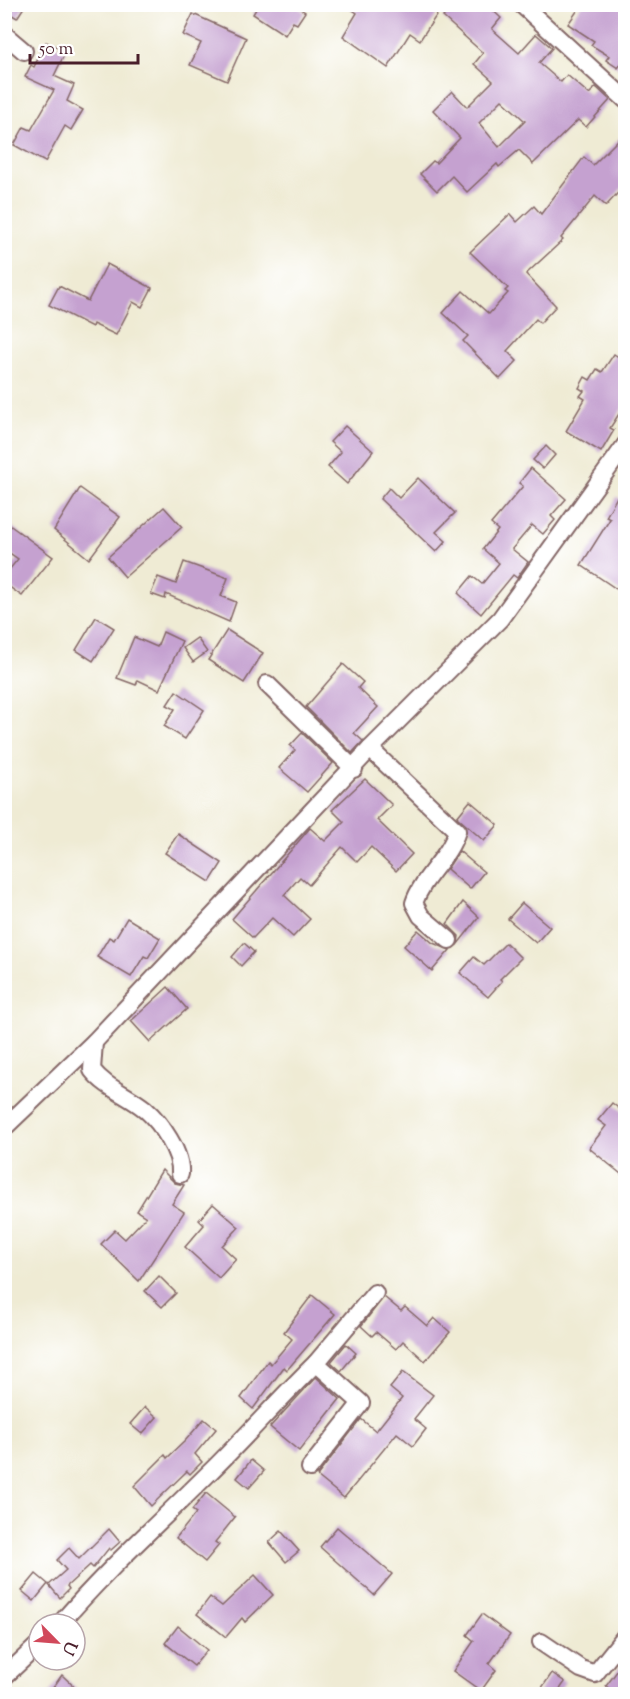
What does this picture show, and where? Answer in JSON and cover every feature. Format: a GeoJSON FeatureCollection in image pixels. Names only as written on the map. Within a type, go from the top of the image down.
{"type":"FeatureCollection","features":[{"type":"Feature","properties":{"kind":"street"},"geometry":{"type":"LineString","coordinates":[[521,4],[626,100]]}},
{"type":"Feature","properties":{"kind":"street"},"geometry":{"type":"LineString","coordinates":[[4,34],[24,51]]}},
{"type":"Feature","properties":{"kind":"street"},"geometry":{"type":"LineString","coordinates":[[4,1128],[94,1042],[214,913],[354,769],[370,749],[500,619],[626,444]]}},
{"type":"Feature","properties":{"kind":"street"},"geometry":{"type":"LineString","coordinates":[[267,684],[354,769]]}},
{"type":"Feature","properties":{"kind":"street"},"geometry":{"type":"LineString","coordinates":[[370,749],[456,829],[456,835],[447,852],[424,882],[414,903],[421,916],[449,940]]}},
{"type":"Feature","properties":{"kind":"street"},"geometry":{"type":"LineString","coordinates":[[94,1042],[92,1070],[98,1078],[145,1109],[153,1118],[179,1155],[180,1174]]}},
{"type":"Feature","properties":{"kind":"street"},"geometry":{"type":"LineString","coordinates":[[71,1612],[123,1554],[253,1429],[276,1402],[316,1363],[375,1293]]}},
{"type":"Feature","properties":{"kind":"street"},"geometry":{"type":"LineString","coordinates":[[310,1468],[361,1403],[316,1363]]}},
{"type":"Feature","properties":{"kind":"street"},"geometry":{"type":"LineString","coordinates":[[541,1642],[581,1669],[596,1674],[626,1635]]}},
{"type":"Feature","properties":{"kind":"street"},"geometry":{"type":"LineString","coordinates":[[4,1677],[27,1655]]}},
{"type":"Feature","properties":{"kind":"building"},"geometry":{"type":"Polygon","coordinates":[[[4,4],[26,4],[17,18],[4,10],[4,4]]]}},
{"type":"Feature","properties":{"kind":"building"},"geometry":{"type":"Polygon","coordinates":[[[259,4],[293,4],[305,12],[297,24],[293,22],[285,35],[253,14],[259,4]]]}},
{"type":"Feature","properties":{"kind":"building"},"geometry":{"type":"Polygon","coordinates":[[[344,4],[444,4],[420,40],[410,33],[388,68],[343,36],[357,13],[344,4]]]}},
{"type":"Feature","properties":{"kind":"building"},"geometry":{"type":"Polygon","coordinates":[[[454,4],[486,4],[501,18],[492,29],[519,53],[536,34],[552,48],[539,63],[561,82],[567,75],[589,94],[596,87],[610,100],[586,127],[578,120],[533,164],[519,150],[499,167],[497,164],[467,192],[452,176],[437,191],[420,174],[433,161],[436,163],[460,138],[433,110],[452,91],[467,107],[493,81],[474,64],[483,53],[443,17],[454,4]],[[502,100],[479,123],[499,147],[525,121],[502,100]]]}},
{"type":"Feature","properties":{"kind":"building"},"geometry":{"type":"Polygon","coordinates":[[[582,4],[626,4],[626,67],[621,64],[618,68],[606,60],[609,56],[591,45],[594,41],[568,24],[582,4]]]}},
{"type":"Feature","properties":{"kind":"building"},"geometry":{"type":"Polygon","coordinates":[[[193,14],[246,38],[227,81],[190,65],[201,43],[183,35],[193,14]]]}},
{"type":"Feature","properties":{"kind":"building"},"geometry":{"type":"Polygon","coordinates":[[[46,42],[66,51],[54,76],[74,85],[67,101],[83,110],[71,130],[65,126],[45,162],[14,145],[24,127],[31,130],[54,90],[25,77],[31,65],[34,67],[46,42]]]}},
{"type":"Feature","properties":{"kind":"building"},"geometry":{"type":"Polygon","coordinates":[[[626,132],[626,184],[606,206],[595,196],[561,238],[563,240],[526,274],[556,306],[540,323],[536,319],[507,351],[517,361],[500,379],[463,341],[468,336],[443,313],[463,291],[489,314],[508,293],[505,291],[508,288],[470,252],[510,214],[517,222],[534,206],[541,214],[584,157],[593,165],[626,132]]]}},
{"type":"Feature","properties":{"kind":"building"},"geometry":{"type":"Polygon","coordinates":[[[107,264],[152,288],[142,307],[133,302],[116,335],[93,324],[92,327],[49,305],[59,286],[88,301],[107,264]]]}},
{"type":"Feature","properties":{"kind":"building"},"geometry":{"type":"Polygon","coordinates":[[[614,354],[626,362],[626,403],[610,428],[614,430],[601,452],[566,431],[585,399],[580,396],[584,391],[579,388],[585,377],[590,380],[597,369],[602,372],[614,354]]]}},
{"type":"Feature","properties":{"kind":"building"},"geometry":{"type":"Polygon","coordinates":[[[345,426],[373,451],[347,484],[328,467],[341,452],[330,442],[345,426]]]}},
{"type":"Feature","properties":{"kind":"building"},"geometry":{"type":"Polygon","coordinates":[[[546,446],[555,455],[543,469],[533,460],[546,446]]]}},
{"type":"Feature","properties":{"kind":"building"},"geometry":{"type":"Polygon","coordinates":[[[531,468],[566,499],[551,516],[555,520],[543,534],[532,525],[512,549],[528,562],[517,578],[513,575],[481,614],[458,593],[472,576],[482,584],[499,563],[483,549],[498,530],[491,524],[523,486],[519,483],[531,468]]]}},
{"type":"Feature","properties":{"kind":"building"},"geometry":{"type":"Polygon","coordinates":[[[418,478],[455,513],[436,532],[446,541],[436,552],[380,499],[389,488],[399,498],[418,478]]]}},
{"type":"Feature","properties":{"kind":"building"},"geometry":{"type":"Polygon","coordinates":[[[80,488],[120,517],[89,559],[54,530],[80,488]]]}},
{"type":"Feature","properties":{"kind":"building"},"geometry":{"type":"Polygon","coordinates":[[[617,497],[626,502],[626,586],[621,592],[581,565],[610,519],[606,517],[617,497]]]}},
{"type":"Feature","properties":{"kind":"building"},"geometry":{"type":"Polygon","coordinates":[[[164,507],[182,527],[125,577],[108,557],[164,507]]]}},
{"type":"Feature","properties":{"kind":"building"},"geometry":{"type":"Polygon","coordinates":[[[4,521],[53,557],[22,596],[4,583],[4,576],[18,559],[4,549],[4,521]]]}},
{"type":"Feature","properties":{"kind":"building"},"geometry":{"type":"Polygon","coordinates":[[[184,562],[228,578],[221,596],[236,602],[229,622],[166,594],[165,599],[151,594],[158,577],[176,584],[184,562]]]}},
{"type":"Feature","properties":{"kind":"building"},"geometry":{"type":"Polygon","coordinates":[[[96,617],[114,628],[93,661],[76,650],[96,617]]]}},
{"type":"Feature","properties":{"kind":"building"},"geometry":{"type":"Polygon","coordinates":[[[227,630],[263,653],[244,683],[208,660],[227,630]]]}},
{"type":"Feature","properties":{"kind":"building"},"geometry":{"type":"Polygon","coordinates":[[[163,632],[182,641],[159,690],[138,680],[136,685],[117,678],[134,637],[157,647],[163,632]]]}},
{"type":"Feature","properties":{"kind":"building"},"geometry":{"type":"Polygon","coordinates":[[[197,638],[207,652],[193,662],[183,648],[197,638]]]}},
{"type":"Feature","properties":{"kind":"building"},"geometry":{"type":"Polygon","coordinates":[[[343,664],[363,682],[358,688],[378,707],[354,733],[363,741],[352,753],[306,707],[343,664]]]}},
{"type":"Feature","properties":{"kind":"building"},"geometry":{"type":"Polygon","coordinates":[[[176,691],[204,710],[185,739],[164,726],[175,709],[167,705],[176,691]]]}},
{"type":"Feature","properties":{"kind":"building"},"geometry":{"type":"Polygon","coordinates":[[[302,733],[333,763],[307,792],[279,768],[295,750],[290,746],[302,733]]]}},
{"type":"Feature","properties":{"kind":"building"},"geometry":{"type":"Polygon","coordinates":[[[365,779],[392,805],[377,820],[412,854],[396,871],[371,847],[357,862],[342,847],[309,885],[300,877],[284,895],[310,919],[293,937],[272,918],[253,938],[232,919],[310,828],[325,841],[344,822],[332,810],[365,779]]]}},
{"type":"Feature","properties":{"kind":"building"},"geometry":{"type":"Polygon","coordinates":[[[470,801],[498,825],[484,841],[457,817],[470,801]]]}},
{"type":"Feature","properties":{"kind":"building"},"geometry":{"type":"Polygon","coordinates":[[[178,834],[222,863],[210,882],[165,853],[178,834]]]}},
{"type":"Feature","properties":{"kind":"building"},"geometry":{"type":"Polygon","coordinates":[[[459,851],[484,872],[470,889],[447,869],[459,851]]]}},
{"type":"Feature","properties":{"kind":"building"},"geometry":{"type":"Polygon","coordinates":[[[463,902],[479,917],[458,944],[459,936],[447,924],[463,902]]]}},
{"type":"Feature","properties":{"kind":"building"},"geometry":{"type":"Polygon","coordinates":[[[522,903],[550,927],[536,943],[508,919],[522,903]]]}},
{"type":"Feature","properties":{"kind":"building"},"geometry":{"type":"Polygon","coordinates":[[[127,918],[160,938],[148,958],[144,956],[131,977],[97,957],[109,937],[114,940],[127,918]]]}},
{"type":"Feature","properties":{"kind":"building"},"geometry":{"type":"Polygon","coordinates":[[[418,930],[433,943],[450,950],[432,971],[404,946],[418,930]]]}},
{"type":"Feature","properties":{"kind":"building"},"geometry":{"type":"Polygon","coordinates":[[[244,943],[254,952],[241,966],[232,957],[244,943]]]}},
{"type":"Feature","properties":{"kind":"building"},"geometry":{"type":"Polygon","coordinates":[[[506,943],[521,958],[500,979],[502,981],[488,997],[460,973],[474,957],[484,965],[506,943]]]}},
{"type":"Feature","properties":{"kind":"building"},"geometry":{"type":"Polygon","coordinates":[[[168,987],[187,1009],[150,1042],[131,1021],[168,987]]]}},
{"type":"Feature","properties":{"kind":"building"},"geometry":{"type":"Polygon","coordinates":[[[612,1103],[626,1114],[626,1178],[589,1148],[606,1126],[598,1120],[612,1103]]]}},
{"type":"Feature","properties":{"kind":"building"},"geometry":{"type":"Polygon","coordinates":[[[162,1170],[175,1183],[184,1185],[172,1204],[184,1212],[139,1281],[101,1244],[115,1230],[125,1239],[146,1217],[137,1211],[162,1170]]]}},
{"type":"Feature","properties":{"kind":"building"},"geometry":{"type":"Polygon","coordinates":[[[213,1204],[239,1227],[222,1246],[236,1259],[219,1278],[185,1247],[204,1225],[199,1220],[213,1204]]]}},
{"type":"Feature","properties":{"kind":"building"},"geometry":{"type":"Polygon","coordinates":[[[159,1276],[176,1293],[162,1307],[145,1291],[159,1276]]]}},
{"type":"Feature","properties":{"kind":"building"},"geometry":{"type":"Polygon","coordinates":[[[312,1295],[335,1314],[287,1370],[284,1367],[253,1409],[241,1398],[268,1361],[271,1364],[292,1339],[284,1332],[312,1295]]]}},
{"type":"Feature","properties":{"kind":"building"},"geometry":{"type":"Polygon","coordinates":[[[384,1297],[401,1311],[405,1307],[427,1326],[434,1318],[450,1332],[425,1361],[403,1341],[396,1349],[376,1332],[372,1336],[361,1326],[384,1297]]]}},
{"type":"Feature","properties":{"kind":"building"},"geometry":{"type":"Polygon","coordinates":[[[346,1344],[356,1353],[341,1371],[331,1362],[346,1344]]]}},
{"type":"Feature","properties":{"kind":"building"},"geometry":{"type":"Polygon","coordinates":[[[403,1372],[433,1395],[414,1419],[426,1429],[413,1446],[397,1433],[344,1498],[317,1476],[361,1419],[376,1431],[402,1398],[390,1388],[403,1372]]]}},
{"type":"Feature","properties":{"kind":"building"},"geometry":{"type":"Polygon","coordinates":[[[316,1377],[340,1399],[299,1451],[270,1427],[316,1377]]]}},
{"type":"Feature","properties":{"kind":"building"},"geometry":{"type":"Polygon","coordinates":[[[145,1407],[157,1417],[142,1434],[130,1424],[145,1407]]]}},
{"type":"Feature","properties":{"kind":"building"},"geometry":{"type":"Polygon","coordinates":[[[204,1419],[216,1429],[195,1454],[202,1462],[190,1474],[187,1471],[151,1506],[134,1486],[165,1455],[167,1458],[185,1441],[204,1419]]]}},
{"type":"Feature","properties":{"kind":"building"},"geometry":{"type":"Polygon","coordinates":[[[251,1460],[264,1471],[249,1488],[237,1478],[251,1460]]]}},
{"type":"Feature","properties":{"kind":"building"},"geometry":{"type":"Polygon","coordinates":[[[206,1493],[235,1517],[215,1542],[219,1545],[205,1562],[176,1538],[196,1513],[192,1510],[206,1493]]]}},
{"type":"Feature","properties":{"kind":"building"},"geometry":{"type":"Polygon","coordinates":[[[337,1527],[392,1574],[374,1595],[320,1547],[337,1527]]]}},
{"type":"Feature","properties":{"kind":"building"},"geometry":{"type":"Polygon","coordinates":[[[109,1529],[120,1542],[111,1550],[109,1548],[93,1568],[90,1565],[67,1586],[69,1589],[60,1598],[49,1585],[66,1570],[57,1560],[69,1548],[79,1559],[109,1529]]]}},
{"type":"Feature","properties":{"kind":"building"},"geometry":{"type":"Polygon","coordinates":[[[281,1531],[299,1551],[286,1562],[269,1542],[281,1531]]]}},
{"type":"Feature","properties":{"kind":"building"},"geometry":{"type":"Polygon","coordinates":[[[36,1574],[48,1584],[34,1601],[22,1591],[36,1574]]]}},
{"type":"Feature","properties":{"kind":"building"},"geometry":{"type":"Polygon","coordinates":[[[255,1575],[273,1595],[245,1622],[242,1618],[226,1637],[197,1614],[210,1597],[222,1606],[255,1575]]]}},
{"type":"Feature","properties":{"kind":"building"},"geometry":{"type":"Polygon","coordinates":[[[482,1614],[510,1635],[489,1664],[496,1670],[481,1691],[453,1671],[474,1641],[467,1635],[482,1614]]]}},
{"type":"Feature","properties":{"kind":"building"},"geometry":{"type":"Polygon","coordinates":[[[178,1626],[207,1650],[194,1666],[165,1643],[178,1626]]]}},
{"type":"Feature","properties":{"kind":"building"},"geometry":{"type":"Polygon","coordinates":[[[626,1659],[626,1695],[617,1695],[606,1686],[626,1659]]]}},
{"type":"Feature","properties":{"kind":"building"},"geometry":{"type":"Polygon","coordinates":[[[552,1673],[565,1682],[556,1695],[537,1695],[552,1673]]]}},
{"type":"Feature","properties":{"kind":"building"},"geometry":{"type":"Polygon","coordinates":[[[62,1675],[83,1695],[48,1695],[62,1675]]]}}]}
